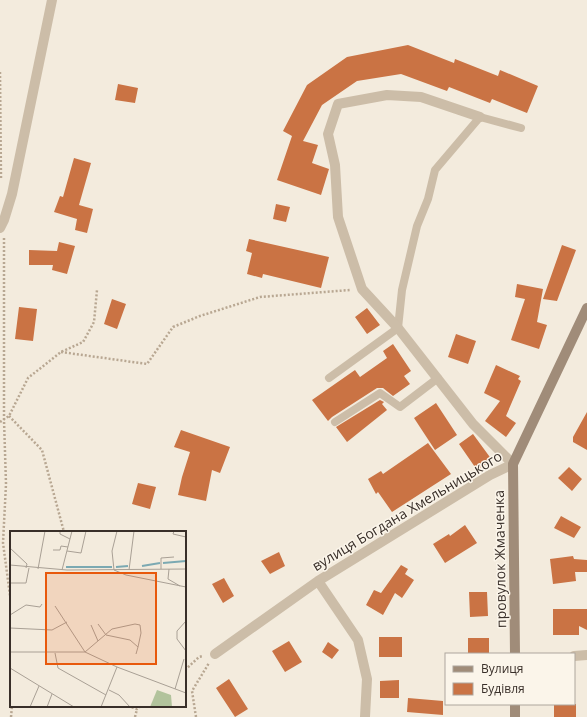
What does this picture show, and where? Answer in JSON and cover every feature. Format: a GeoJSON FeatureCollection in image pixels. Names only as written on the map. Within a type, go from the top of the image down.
{"type":"FeatureCollection","features":[{"type":"Feature","properties":{"kind":"street"},"geometry":{"type":"LineString","coordinates":[[2,224],[12,194],[52,0]]}},
{"type":"Feature","properties":{"kind":"street"},"geometry":{"type":"LineString","coordinates":[[480,117],[421,97],[387,96],[338,104],[328,134],[335,165],[338,217],[362,289],[398,328],[473,424],[513,464]]}},
{"type":"Feature","properties":{"kind":"street","name":"вулиця Богдана Хмельницького"},"geometry":{"type":"LineString","coordinates":[[215,654],[318,581],[490,475],[513,464],[587,308]]}},
{"type":"Feature","properties":{"kind":"street","name":"провулок Жмаченка"},"geometry":{"type":"LineString","coordinates":[[513,464],[515,653]]}},
{"type":"Feature","properties":{"kind":"street"},"geometry":{"type":"LineString","coordinates":[[318,581],[358,640],[367,679],[365,717]]}},
{"type":"Feature","properties":{"kind":"street"},"geometry":{"type":"LineString","coordinates":[[575,656],[587,655]]}},
{"type":"Feature","properties":{"kind":"street"},"geometry":{"type":"LineString","coordinates":[[515,705],[515,717]]}},
{"type":"Feature","properties":{"kind":"lane"},"geometry":{"type":"LineString","coordinates":[[329,378],[398,328],[402,290],[415,233],[428,198],[435,170],[480,117],[521,128]]}},
{"type":"Feature","properties":{"kind":"lane"},"geometry":{"type":"LineString","coordinates":[[335,422],[380,394],[400,407],[438,378]]}},
{"type":"Feature","properties":{"kind":"path"},"geometry":{"type":"LineString","coordinates":[[0,72],[1,183]]}},
{"type":"Feature","properties":{"kind":"path"},"geometry":{"type":"LineString","coordinates":[[2,224],[6,484],[3,543],[10,592]]}},
{"type":"Feature","properties":{"kind":"path"},"geometry":{"type":"LineString","coordinates":[[61,352],[147,364],[173,327],[200,316],[260,298],[362,289]]}},
{"type":"Feature","properties":{"kind":"path"},"geometry":{"type":"LineString","coordinates":[[0,422],[9,416],[28,378],[61,352],[83,342],[94,322],[97,290]]}},
{"type":"Feature","properties":{"kind":"path"},"geometry":{"type":"LineString","coordinates":[[9,416],[42,450],[64,531]]}},
{"type":"Feature","properties":{"kind":"path"},"geometry":{"type":"LineString","coordinates":[[186,669],[199,657],[215,654]]}},
{"type":"Feature","properties":{"kind":"path"},"geometry":{"type":"LineString","coordinates":[[196,717],[192,691],[215,654]]}},
{"type":"Feature","properties":{"kind":"path"},"geometry":{"type":"LineString","coordinates":[[131,707],[137,709]]}},
{"type":"Feature","properties":{"kind":"path"},"geometry":{"type":"LineString","coordinates":[[135,717],[137,709],[140,707]]}},
{"type":"Feature","properties":{"kind":"building"},"geometry":{"type":"Polygon","coordinates":[[[408,45],[454,63],[455,59],[498,76],[500,70],[538,86],[527,113],[492,99],[490,103],[449,87],[447,91],[401,74],[357,81],[322,105],[303,141],[318,145],[312,163],[329,169],[321,195],[277,180],[292,136],[283,131],[307,85],[347,57],[408,45]]]}},
{"type":"Feature","properties":{"kind":"building"},"geometry":{"type":"Polygon","coordinates":[[[118,84],[138,88],[135,103],[115,100],[118,84]]]}},
{"type":"Feature","properties":{"kind":"building"},"geometry":{"type":"Polygon","coordinates":[[[74,158],[91,163],[79,205],[93,209],[87,233],[75,230],[77,219],[54,212],[60,196],[63,197],[74,158]]]}},
{"type":"Feature","properties":{"kind":"building"},"geometry":{"type":"Polygon","coordinates":[[[276,204],[290,207],[286,222],[273,219],[276,204]]]}},
{"type":"Feature","properties":{"kind":"building"},"geometry":{"type":"Polygon","coordinates":[[[249,239],[329,257],[321,288],[263,274],[262,278],[247,274],[252,253],[246,251],[249,239]]]}},
{"type":"Feature","properties":{"kind":"building"},"geometry":{"type":"Polygon","coordinates":[[[59,242],[75,246],[67,274],[52,270],[53,265],[29,265],[29,250],[57,251],[59,242]]]}},
{"type":"Feature","properties":{"kind":"building"},"geometry":{"type":"Polygon","coordinates":[[[562,245],[576,250],[557,301],[543,299],[562,245]]]}},
{"type":"Feature","properties":{"kind":"building"},"geometry":{"type":"Polygon","coordinates":[[[517,284],[543,289],[537,322],[547,325],[539,349],[511,340],[525,299],[515,297],[517,284]]]}},
{"type":"Feature","properties":{"kind":"building"},"geometry":{"type":"Polygon","coordinates":[[[112,299],[126,304],[117,329],[104,324],[112,299]]]}},
{"type":"Feature","properties":{"kind":"building"},"geometry":{"type":"Polygon","coordinates":[[[19,307],[37,309],[33,341],[15,339],[19,307]]]}},
{"type":"Feature","properties":{"kind":"building"},"geometry":{"type":"Polygon","coordinates":[[[367,308],[380,325],[367,334],[355,317],[367,308]]]}},
{"type":"Feature","properties":{"kind":"building"},"geometry":{"type":"Polygon","coordinates":[[[456,334],[476,341],[468,364],[448,357],[456,334]]]}},
{"type":"Feature","properties":{"kind":"building"},"geometry":{"type":"Polygon","coordinates":[[[393,344],[411,371],[404,376],[410,384],[393,396],[383,388],[377,388],[328,421],[312,400],[355,370],[360,377],[387,358],[383,351],[393,344]]]}},
{"type":"Feature","properties":{"kind":"building"},"geometry":{"type":"Polygon","coordinates":[[[496,365],[520,376],[518,379],[521,381],[506,416],[516,423],[506,437],[485,421],[500,401],[484,393],[496,365]]]}},
{"type":"Feature","properties":{"kind":"building"},"geometry":{"type":"Polygon","coordinates":[[[380,400],[384,402],[382,404],[387,410],[347,442],[336,427],[380,400]]]}},
{"type":"Feature","properties":{"kind":"building"},"geometry":{"type":"Polygon","coordinates":[[[436,403],[457,435],[435,450],[414,418],[436,403]]]}},
{"type":"Feature","properties":{"kind":"building"},"geometry":{"type":"Polygon","coordinates":[[[587,412],[587,450],[573,442],[573,437],[587,412]]]}},
{"type":"Feature","properties":{"kind":"building"},"geometry":{"type":"Polygon","coordinates":[[[181,430],[230,447],[220,473],[212,470],[206,501],[178,495],[190,452],[174,447],[181,430]]]}},
{"type":"Feature","properties":{"kind":"building"},"geometry":{"type":"Polygon","coordinates":[[[473,434],[492,460],[477,470],[459,444],[473,434]]]}},
{"type":"Feature","properties":{"kind":"building"},"geometry":{"type":"Polygon","coordinates":[[[428,443],[451,474],[392,512],[378,492],[376,494],[368,479],[381,471],[383,474],[428,443]]]}},
{"type":"Feature","properties":{"kind":"building"},"geometry":{"type":"Polygon","coordinates":[[[569,467],[582,479],[572,491],[558,478],[569,467]]]}},
{"type":"Feature","properties":{"kind":"building"},"geometry":{"type":"Polygon","coordinates":[[[138,483],[156,487],[150,509],[132,504],[138,483]]]}},
{"type":"Feature","properties":{"kind":"building"},"geometry":{"type":"Polygon","coordinates":[[[561,516],[581,527],[574,538],[554,528],[561,516]]]}},
{"type":"Feature","properties":{"kind":"building"},"geometry":{"type":"Polygon","coordinates":[[[465,525],[477,543],[445,563],[433,544],[449,534],[450,536],[465,525]]]}},
{"type":"Feature","properties":{"kind":"building"},"geometry":{"type":"Polygon","coordinates":[[[279,552],[285,566],[270,574],[261,561],[279,552]]]}},
{"type":"Feature","properties":{"kind":"building"},"geometry":{"type":"Polygon","coordinates":[[[573,556],[574,559],[587,560],[587,572],[575,572],[576,581],[553,584],[550,559],[573,556]]]}},
{"type":"Feature","properties":{"kind":"building"},"geometry":{"type":"Polygon","coordinates":[[[401,565],[408,569],[405,574],[414,580],[402,598],[395,593],[383,615],[366,605],[374,590],[381,593],[401,565]]]}},
{"type":"Feature","properties":{"kind":"building"},"geometry":{"type":"Polygon","coordinates":[[[224,578],[234,596],[223,603],[212,584],[224,578]]]}},
{"type":"Feature","properties":{"kind":"building"},"geometry":{"type":"Polygon","coordinates":[[[469,592],[487,592],[488,616],[470,617],[469,592]]]}},
{"type":"Feature","properties":{"kind":"building"},"geometry":{"type":"Polygon","coordinates":[[[553,609],[587,609],[587,630],[579,626],[579,635],[553,635],[553,609]]]}},
{"type":"Feature","properties":{"kind":"building"},"geometry":{"type":"Polygon","coordinates":[[[379,637],[402,637],[402,657],[379,657],[379,637]]]}},
{"type":"Feature","properties":{"kind":"building"},"geometry":{"type":"Polygon","coordinates":[[[468,638],[489,638],[489,653],[468,653],[468,638]]]}},
{"type":"Feature","properties":{"kind":"building"},"geometry":{"type":"Polygon","coordinates":[[[289,641],[302,662],[285,672],[272,651],[289,641]]]}},
{"type":"Feature","properties":{"kind":"building"},"geometry":{"type":"Polygon","coordinates":[[[328,642],[339,650],[332,659],[322,652],[328,642]]]}},
{"type":"Feature","properties":{"kind":"building"},"geometry":{"type":"Polygon","coordinates":[[[229,679],[248,709],[235,717],[216,688],[229,679]]]}},
{"type":"Feature","properties":{"kind":"building"},"geometry":{"type":"Polygon","coordinates":[[[399,680],[399,698],[380,698],[380,681],[399,680]]]}},
{"type":"Feature","properties":{"kind":"building"},"geometry":{"type":"Polygon","coordinates":[[[408,698],[443,701],[443,715],[407,712],[408,698]]]}},
{"type":"Feature","properties":{"kind":"building"},"geometry":{"type":"Polygon","coordinates":[[[576,704],[576,717],[554,717],[554,705],[576,704]]]}}]}
